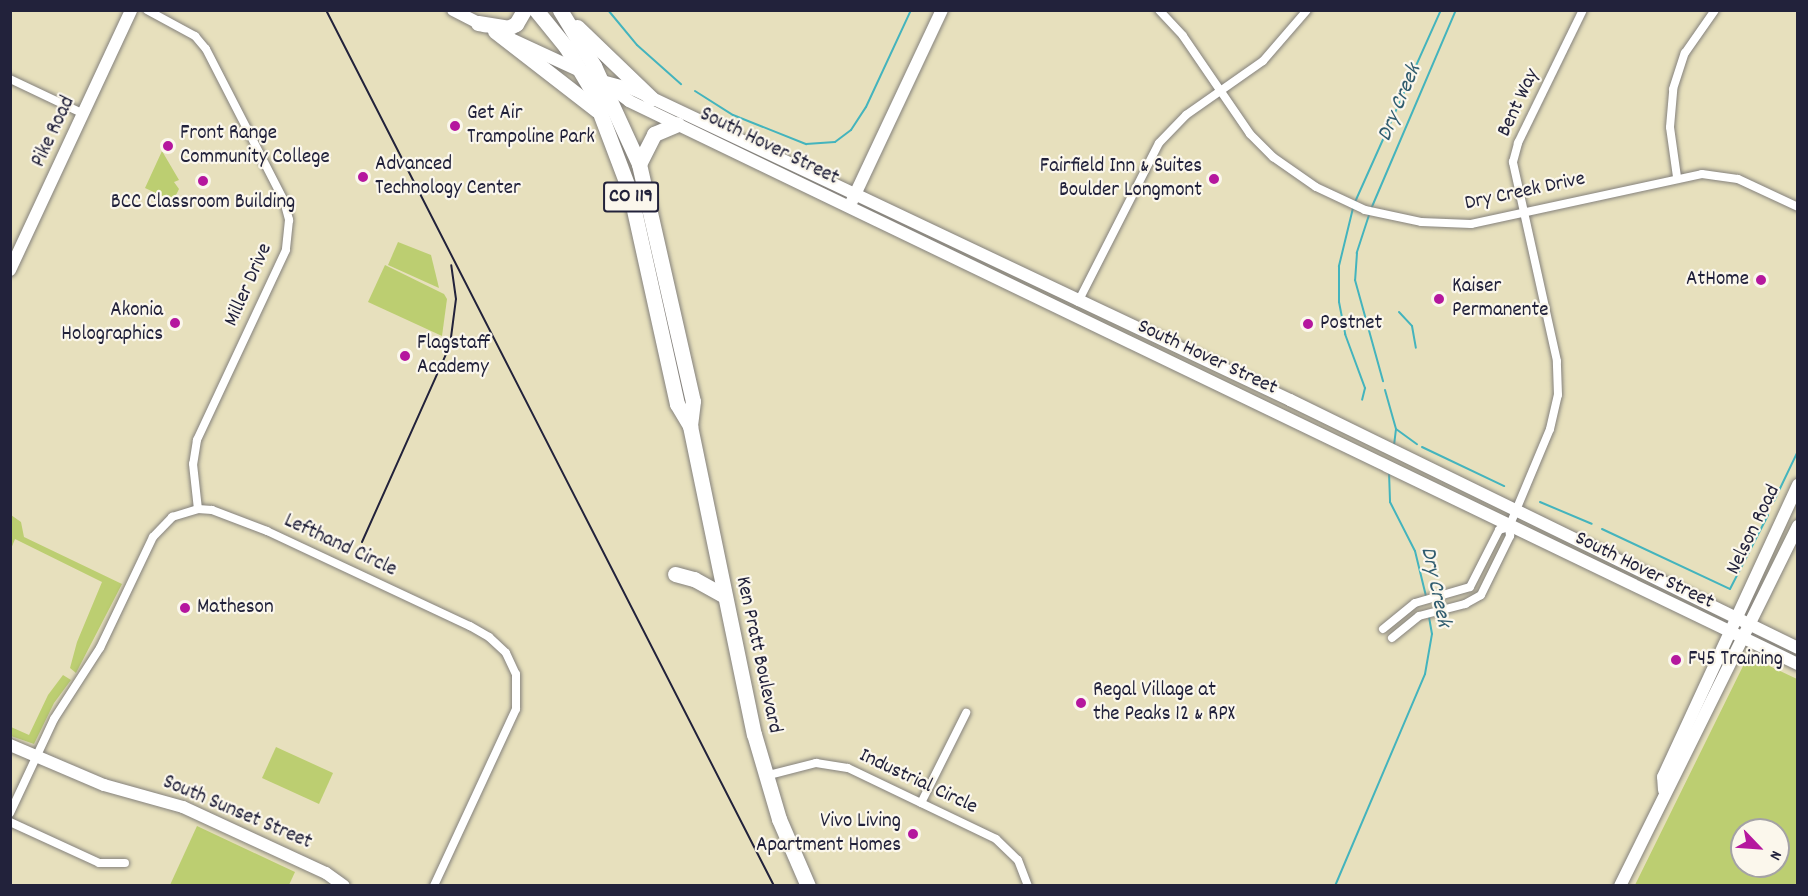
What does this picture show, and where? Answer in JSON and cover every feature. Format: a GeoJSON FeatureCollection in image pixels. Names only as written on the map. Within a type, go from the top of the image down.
{"type":"FeatureCollection","features":[{"type":"Feature","properties":{"kind":"highway"},"geometry":{"type":"LineString","coordinates":[[478,22],[508,28],[516,24],[524,10]]}},
{"type":"Feature","properties":{"kind":"highway","name":"CO 119"},"geometry":{"type":"LineString","coordinates":[[536,10],[581,71]]}},
{"type":"Feature","properties":{"kind":"highway"},"geometry":{"type":"LineString","coordinates":[[563,14],[651,98]]}},
{"type":"Feature","properties":{"kind":"highway","name":"CO 119"},"geometry":{"type":"LineString","coordinates":[[563,14],[602,81]]}},
{"type":"Feature","properties":{"kind":"highway"},"geometry":{"type":"LineString","coordinates":[[495,31],[584,97],[608,128]]}},
{"type":"Feature","properties":{"kind":"highway","name":"Ken Pratt Boulevard"},"geometry":{"type":"LineString","coordinates":[[581,71],[608,128],[636,214],[677,404],[690,426]]}},
{"type":"Feature","properties":{"kind":"highway","name":"Ken Pratt Boulevard"},"geometry":{"type":"LineString","coordinates":[[602,81],[639,164],[693,401],[690,426],[723,595],[765,776],[808,885]]}},
{"type":"Feature","properties":{"kind":"highway"},"geometry":{"type":"LineString","coordinates":[[639,164],[654,134],[677,124]]}},
{"type":"Feature","properties":{"kind":"highway"},"geometry":{"type":"LineString","coordinates":[[675,574],[694,579],[723,595]]}},
{"type":"Feature","properties":{"kind":"main road","name":"Pike Road"},"geometry":{"type":"LineString","coordinates":[[10,270],[131,10]]}},
{"type":"Feature","properties":{"kind":"main road","name":"South Hover Street"},"geometry":{"type":"LineString","coordinates":[[453,10],[602,81],[651,98],[1072,315],[1728,633],[1797,664]]}},
{"type":"Feature","properties":{"kind":"main road"},"geometry":{"type":"LineString","coordinates":[[852,201],[942,10]]}},
{"type":"Feature","properties":{"kind":"main road","name":"South Hover Street"},"geometry":{"type":"LineString","coordinates":[[602,81],[629,101],[677,124],[1078,303],[1397,452],[1797,648]]}},
{"type":"Feature","properties":{"kind":"main road"},"geometry":{"type":"LineString","coordinates":[[1072,315],[1078,303]]}},
{"type":"Feature","properties":{"kind":"main road","name":"Nelson Road"},"geometry":{"type":"LineString","coordinates":[[1620,885],[1664,790],[1663,777],[1797,485]]}},
{"type":"Feature","properties":{"kind":"main road","name":"Nelson Road"},"geometry":{"type":"LineString","coordinates":[[1664,790],[1673,784],[1797,526]]}},
{"type":"Feature","properties":{"kind":"main road","name":"South Sunset Street"},"geometry":{"type":"LineString","coordinates":[[10,745],[104,785],[183,807],[326,873],[344,885]]}},
{"type":"Feature","properties":{"kind":"street","name":"Miller Drive"},"geometry":{"type":"LineString","coordinates":[[147,10],[195,36],[206,49],[284,201],[289,220],[286,250],[198,441],[193,464],[198,509]]}},
{"type":"Feature","properties":{"kind":"street","name":"Dry Creek Drive"},"geometry":{"type":"LineString","coordinates":[[1159,10],[1183,36],[1250,134],[1273,157],[1316,188],[1365,210],[1452,225],[1525,214],[1677,177],[1728,176],[1797,207]]}},
{"type":"Feature","properties":{"kind":"street"},"geometry":{"type":"LineString","coordinates":[[1078,303],[1154,150],[1180,120],[1272,53],[1307,10]]}},
{"type":"Feature","properties":{"kind":"street","name":"Bent Way"},"geometry":{"type":"LineString","coordinates":[[1392,638],[1419,616],[1465,604],[1481,595],[1497,568],[1510,536],[1509,527],[1543,454],[1558,383],[1556,353],[1513,162],[1518,143],[1583,10]]}},
{"type":"Feature","properties":{"kind":"street"},"geometry":{"type":"LineString","coordinates":[[1677,177],[1670,127],[1673,89],[1685,53],[1715,10]]}},
{"type":"Feature","properties":{"kind":"street"},"geometry":{"type":"LineString","coordinates":[[10,79],[84,114]]}},
{"type":"Feature","properties":{"kind":"street","name":"Lefthand Circle"},"geometry":{"type":"LineString","coordinates":[[10,813],[54,719],[100,648],[153,537],[172,517],[198,509],[231,514],[470,626],[489,637],[506,653],[516,676],[516,709],[434,885]]}},
{"type":"Feature","properties":{"kind":"street","name":"Bent Way"},"geometry":{"type":"LineString","coordinates":[[1383,629],[1415,603],[1470,587],[1499,530],[1509,527]]}},
{"type":"Feature","properties":{"kind":"street"},"geometry":{"type":"LineString","coordinates":[[921,803],[966,713]]}},
{"type":"Feature","properties":{"kind":"street","name":"Industrial Circle"},"geometry":{"type":"LineString","coordinates":[[765,776],[816,763],[833,764],[921,803],[1008,848],[1018,860],[1028,885]]}},
{"type":"Feature","properties":{"kind":"street"},"geometry":{"type":"LineString","coordinates":[[10,822],[99,863],[125,863]]}},
{"type":"Feature","properties":{"kind":"green space"},"geometry":{"type":"Polygon","coordinates":[[[162,151],[179,180],[174,182],[179,189],[173,201],[145,188],[162,151]]]}},
{"type":"Feature","properties":{"kind":"green space"},"geometry":{"type":"Polygon","coordinates":[[[398,242],[431,255],[439,288],[388,265],[398,242]]]}},
{"type":"Feature","properties":{"kind":"green space"},"geometry":{"type":"Polygon","coordinates":[[[385,265],[444,294],[447,299],[442,336],[368,302],[385,265]]]}},
{"type":"Feature","properties":{"kind":"green space"},"geometry":{"type":"Polygon","coordinates":[[[11,515],[21,522],[24,537],[122,584],[76,673],[70,668],[77,642],[102,582],[15,539],[11,549],[11,515]]]}},
{"type":"Feature","properties":{"kind":"green space"},"geometry":{"type":"Polygon","coordinates":[[[1748,656],[1797,679],[1797,885],[1635,885],[1748,656]]]}},
{"type":"Feature","properties":{"kind":"green space"},"geometry":{"type":"Polygon","coordinates":[[[63,675],[71,680],[54,703],[34,744],[11,736],[11,727],[29,735],[48,695],[63,675]]]}},
{"type":"Feature","properties":{"kind":"green space"},"geometry":{"type":"Polygon","coordinates":[[[276,747],[333,773],[319,804],[262,778],[276,747]]]}},
{"type":"Feature","properties":{"kind":"green space"},"geometry":{"type":"Polygon","coordinates":[[[197,826],[295,872],[289,885],[170,885],[197,826]]]}},
{"type":"Feature","properties":{"kind":"waterway"},"geometry":{"type":"LineString","coordinates":[[608,10],[637,45],[681,84]]}},
{"type":"Feature","properties":{"kind":"waterway"},"geometry":{"type":"LineString","coordinates":[[695,91],[733,115],[806,144],[835,142],[851,130],[866,107],[911,10]]}},
{"type":"Feature","properties":{"kind":"waterway"},"geometry":{"type":"LineString","coordinates":[[1355,202],[1441,10]]}},
{"type":"Feature","properties":{"kind":"waterway","name":"Dry Creek"},"geometry":{"type":"LineString","coordinates":[[1371,209],[1456,10]]}},
{"type":"Feature","properties":{"kind":"waterway"},"geometry":{"type":"LineString","coordinates":[[1353,208],[1339,266],[1339,302],[1345,334],[1365,388],[1362,400]]}},
{"type":"Feature","properties":{"kind":"waterway","name":"Dry Creek"},"geometry":{"type":"LineString","coordinates":[[1369,215],[1357,253],[1355,280],[1383,381]]}},
{"type":"Feature","properties":{"kind":"waterway"},"geometry":{"type":"LineString","coordinates":[[1399,312],[1412,326],[1416,348]]}},
{"type":"Feature","properties":{"kind":"waterway","name":"Dry Creek"},"geometry":{"type":"LineString","coordinates":[[1385,390],[1396,429],[1394,446]]}},
{"type":"Feature","properties":{"kind":"waterway"},"geometry":{"type":"LineString","coordinates":[[1396,429],[1417,444]]}},
{"type":"Feature","properties":{"kind":"waterway"},"geometry":{"type":"LineString","coordinates":[[1422,447],[1504,486]]}},
{"type":"Feature","properties":{"kind":"waterway"},"geometry":{"type":"LineString","coordinates":[[1774,501],[1798,451]]}},
{"type":"Feature","properties":{"kind":"waterway","name":"Dry Creek"},"geometry":{"type":"LineString","coordinates":[[1389,472],[1390,502],[1415,551],[1426,596]]}},
{"type":"Feature","properties":{"kind":"waterway"},"geometry":{"type":"LineString","coordinates":[[1540,502],[1592,524]]}},
{"type":"Feature","properties":{"kind":"waterway"},"geometry":{"type":"LineString","coordinates":[[1602,529],[1730,589],[1768,515]]}},
{"type":"Feature","properties":{"kind":"waterway","name":"Dry Creek"},"geometry":{"type":"LineString","coordinates":[[1335,886],[1425,674],[1432,634],[1429,617]]}},
{"type":"Feature","properties":{"kind":"railway"},"geometry":{"type":"LineString","coordinates":[[326,10],[774,886]]}},
{"type":"Feature","properties":{"kind":"railway"},"geometry":{"type":"LineString","coordinates":[[362,542],[450,345],[456,299],[451,265]]}},
{"type":"Feature","properties":{"kind":"place","name":"Get Air Trampoline Park"},"geometry":{"type":"Point","coordinates":[455,126]}},
{"type":"Feature","properties":{"kind":"place","name":"Front Range Community College"},"geometry":{"type":"Point","coordinates":[168,146]}},
{"type":"Feature","properties":{"kind":"place","name":"Advanced Technology Center"},"geometry":{"type":"Point","coordinates":[363,177]}},
{"type":"Feature","properties":{"kind":"place","name":"Fairfield Inn & Suites Boulder Longmont"},"geometry":{"type":"Point","coordinates":[1214,179]}},
{"type":"Feature","properties":{"kind":"place","name":"BCC Classroom Building"},"geometry":{"type":"Point","coordinates":[203,181]}},
{"type":"Feature","properties":{"kind":"place","name":"AtHome"},"geometry":{"type":"Point","coordinates":[1761,280]}},
{"type":"Feature","properties":{"kind":"place","name":"Kaiser Permanente"},"geometry":{"type":"Point","coordinates":[1439,299]}},
{"type":"Feature","properties":{"kind":"place","name":"Akonia Holographics"},"geometry":{"type":"Point","coordinates":[175,323]}},
{"type":"Feature","properties":{"kind":"place","name":"Postnet"},"geometry":{"type":"Point","coordinates":[1308,324]}},
{"type":"Feature","properties":{"kind":"place","name":"Flagstaff Academy"},"geometry":{"type":"Point","coordinates":[405,356]}},
{"type":"Feature","properties":{"kind":"place","name":"Matheson"},"geometry":{"type":"Point","coordinates":[185,608]}},
{"type":"Feature","properties":{"kind":"place","name":"F45 Training"},"geometry":{"type":"Point","coordinates":[1676,660]}},
{"type":"Feature","properties":{"kind":"place","name":"Regal Village at the Peaks 12 & RPX"},"geometry":{"type":"Point","coordinates":[1081,703]}},
{"type":"Feature","properties":{"kind":"place","name":"Vivo Living Apartment Homes"},"geometry":{"type":"Point","coordinates":[913,834]}}]}
